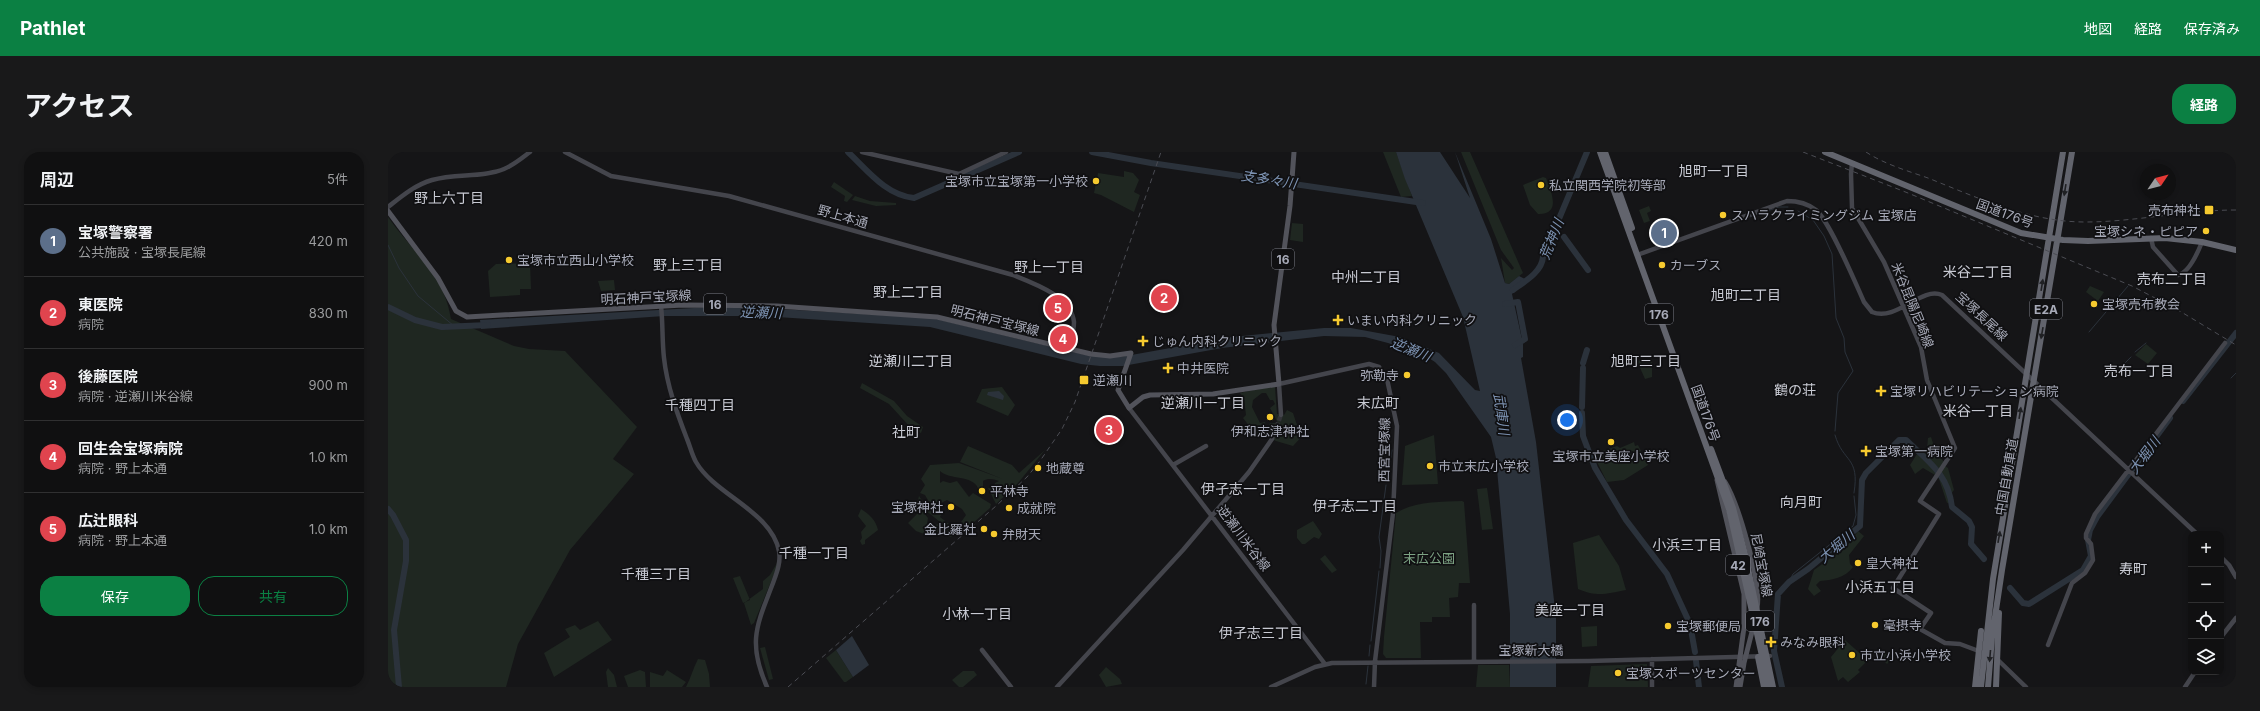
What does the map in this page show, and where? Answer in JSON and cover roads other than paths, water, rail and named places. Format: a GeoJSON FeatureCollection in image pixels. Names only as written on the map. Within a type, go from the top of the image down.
{"type":"FeatureCollection","features":[{"type":"Feature","properties":{"kind":"highway","name":"国道176号"},"geometry":{"type":"LineString","coordinates":[[1600,152],[1639,254]]}},
{"type":"Feature","properties":{"kind":"highway","name":"国道176号"},"geometry":{"type":"LineString","coordinates":[[1605,152],[1639,254],[1718,475],[1733,508],[1773,687]]}},
{"type":"Feature","properties":{"kind":"highway","name":"国道176号"},"geometry":{"type":"LineString","coordinates":[[1825,152],[2021,233],[2063,240],[2088,241],[2151,238],[2202,242],[2236,250]]}},
{"type":"Feature","properties":{"kind":"highway","name":"中国自動車道"},"geometry":{"type":"LineString","coordinates":[[1980,687],[1997,550],[2063,152]]}},
{"type":"Feature","properties":{"kind":"highway","name":"中国自動車道"},"geometry":{"type":"LineString","coordinates":[[1988,687],[1992,637],[2002,570],[2072,152]]}},
{"type":"Feature","properties":{"kind":"highway"},"geometry":{"type":"LineString","coordinates":[[1974,687],[1983,619],[1997,550]]}},
{"type":"Feature","properties":{"kind":"highway"},"geometry":{"type":"LineString","coordinates":[[1996,687],[2002,570]]}},
{"type":"Feature","properties":{"kind":"highway"},"geometry":{"type":"LineString","coordinates":[[1758,603],[1767,660],[1777,687]]}},
{"type":"Feature","properties":{"kind":"highway"},"geometry":{"type":"LineString","coordinates":[[1758,656],[1764,687]]}},
{"type":"Feature","properties":{"kind":"highway","name":"国道176号"},"geometry":{"type":"LineString","coordinates":[[1767,660],[1769,687]]}},
{"type":"Feature","properties":{"kind":"main road","name":"16"},"geometry":{"type":"LineString","coordinates":[[1279,384],[1273,333],[1293,184],[1294,152]]}},
{"type":"Feature","properties":{"kind":"main road","name":"明石神戸宝塚線"},"geometry":{"type":"LineString","coordinates":[[388,211],[438,278],[456,311],[463,316],[493,317],[661,306],[741,304],[920,315],[948,319],[1101,356],[1131,353],[1118,390],[1129,408]]}},
{"type":"Feature","properties":{"kind":"main road"},"geometry":{"type":"LineString","coordinates":[[1129,408],[1143,397],[1213,394],[1279,384]]}},
{"type":"Feature","properties":{"kind":"main road","name":"尼崎宝塚線"},"geometry":{"type":"LineString","coordinates":[[1718,475],[1730,489],[1739,512],[1749,552],[1758,603],[1752,635],[1743,656],[1736,687]]}},
{"type":"Feature","properties":{"kind":"main road","name":"尼崎宝塚線"},"geometry":{"type":"LineString","coordinates":[[1718,475],[1718,493],[1731,534],[1744,594],[1745,616],[1740,687]]}},
{"type":"Feature","properties":{"kind":"street"},"geometry":{"type":"LineString","coordinates":[[388,207],[409,191],[427,182],[444,177],[500,170],[510,166],[530,152]]}},
{"type":"Feature","properties":{"kind":"street","name":"野上本通"},"geometry":{"type":"LineString","coordinates":[[565,152],[611,176],[729,196],[1012,275],[1053,294],[1067,307],[1074,322],[1069,349]]}},
{"type":"Feature","properties":{"kind":"street"},"geometry":{"type":"LineString","coordinates":[[862,152],[959,174],[1006,152]]}},
{"type":"Feature","properties":{"kind":"street","name":"米谷昆陽尼崎線"},"geometry":{"type":"LineString","coordinates":[[1852,164],[1852,208],[1884,262],[1921,347],[1927,380],[1955,448],[1920,501],[1939,514],[1893,588],[1931,613],[1920,629],[1945,643],[1960,644],[1976,650]]}},
{"type":"Feature","properties":{"kind":"street","name":"宝塚長尾線"},"geometry":{"type":"LineString","coordinates":[[1639,254],[1771,206],[1787,201],[1802,202],[1817,211],[1823,218],[1864,302],[1872,312],[1887,314],[1930,294],[1942,295],[2194,531]]}},
{"type":"Feature","properties":{"kind":"street"},"geometry":{"type":"LineString","coordinates":[[2151,238],[2153,247],[2178,275],[2183,273],[2192,262],[2202,242]]}},
{"type":"Feature","properties":{"kind":"street"},"geometry":{"type":"LineString","coordinates":[[661,306],[664,358],[671,392],[678,419],[696,462],[705,473],[769,529],[779,550],[779,567],[757,624],[754,638],[756,656],[767,687]]}},
{"type":"Feature","properties":{"kind":"street"},"geometry":{"type":"LineString","coordinates":[[2048,645],[2072,583],[2085,573],[2093,560],[2086,534],[2095,514],[2130,471],[2225,343]]}},
{"type":"Feature","properties":{"kind":"street","name":"西宮宝塚線"},"geometry":{"type":"LineString","coordinates":[[1279,384],[1369,364],[1379,367],[1387,379],[1397,426],[1393,513],[1375,661],[1374,687]]}},
{"type":"Feature","properties":{"kind":"street"},"geometry":{"type":"LineString","coordinates":[[1279,384],[1281,415]]}},
{"type":"Feature","properties":{"kind":"street","name":"逆瀬川米谷線"},"geometry":{"type":"LineString","coordinates":[[1129,408],[1325,664]]}},
{"type":"Feature","properties":{"kind":"street"},"geometry":{"type":"LineString","coordinates":[[1058,687],[1183,550],[1248,472],[1272,439]]}},
{"type":"Feature","properties":{"kind":"street"},"geometry":{"type":"LineString","coordinates":[[1173,465],[1206,446]]}},
{"type":"Feature","properties":{"kind":"street"},"geometry":{"type":"LineString","coordinates":[[2224,561],[2236,576]]}},
{"type":"Feature","properties":{"kind":"street"},"geometry":{"type":"LineString","coordinates":[[1474,605],[1475,662]]}},
{"type":"Feature","properties":{"kind":"street"},"geometry":{"type":"LineString","coordinates":[[2224,633],[2236,618]]}},
{"type":"Feature","properties":{"kind":"street"},"geometry":{"type":"LineString","coordinates":[[982,650],[1012,687]]}},
{"type":"Feature","properties":{"kind":"street","name":"宝塚新大橋"},"geometry":{"type":"LineString","coordinates":[[1271,687],[1325,664],[1375,661],[1584,661],[1743,656],[1758,656],[1767,660]]}},
{"type":"Feature","properties":{"kind":"street"},"geometry":{"type":"LineString","coordinates":[[1652,659],[1652,687]]}},
{"type":"Feature","properties":{"kind":"street"},"geometry":{"type":"LineString","coordinates":[[1999,661],[2026,687]]}},
{"type":"Feature","properties":{"kind":"street"},"geometry":{"type":"LineString","coordinates":[[2185,687],[2193,675]]}},
{"type":"Feature","properties":{"kind":"water","name":"武庫川"},"geometry":{"type":"Polygon","coordinates":[[[1396,152],[1440,152],[1470,198],[1455,152],[1491,239],[1505,283],[1509,284],[1519,276],[1525,279],[1512,294],[1523,344],[1523,357],[1521,358],[1536,442],[1556,618],[1556,687],[1510,687],[1510,614],[1496,458],[1491,437],[1446,373],[1435,362],[1424,355],[1388,343],[1365,337],[1324,336],[1222,348],[1123,366],[1100,366],[1081,364],[930,327],[762,316],[664,316],[481,329],[480,320],[729,306],[932,318],[1086,355],[1120,357],[1232,337],[1324,328],[1351,328],[1400,337],[1439,353],[1475,390],[1480,391],[1463,317],[1405,179],[1396,152]]]}},
{"type":"Feature","properties":{"kind":"water"},"geometry":{"type":"Polygon","coordinates":[[[999,391],[1004,396],[1003,400],[987,395],[988,392],[999,391]]]}},
{"type":"Feature","properties":{"kind":"water"},"geometry":{"type":"Polygon","coordinates":[[[852,636],[869,665],[853,677],[836,650],[852,636]]]}},
{"type":"Feature","properties":{"kind":"waterway","name":"支多々川"},"geometry":{"type":"LineString","coordinates":[[848,152],[870,174],[886,187],[904,196],[914,198],[1019,152]]}},
{"type":"Feature","properties":{"kind":"waterway","name":"支多々川"},"geometry":{"type":"LineString","coordinates":[[1092,152],[1151,163],[1423,203]]}},
{"type":"Feature","properties":{"kind":"waterway","name":"荒神川"},"geometry":{"type":"LineString","coordinates":[[1513,290],[1532,276],[1542,262],[1587,152]]}},
{"type":"Feature","properties":{"kind":"waterway"},"geometry":{"type":"LineString","coordinates":[[1750,217],[1779,207],[1788,207]]}},
{"type":"Feature","properties":{"kind":"waterway"},"geometry":{"type":"LineString","coordinates":[[1798,211],[1813,220],[1824,236],[1832,254],[1836,318],[1844,338],[1845,352],[1853,371],[1838,393],[1835,431]]}},
{"type":"Feature","properties":{"kind":"waterway"},"geometry":{"type":"LineString","coordinates":[[1564,237],[1588,270]]}},
{"type":"Feature","properties":{"kind":"waterway"},"geometry":{"type":"LineString","coordinates":[[388,245],[399,268],[418,296],[454,326]]}},
{"type":"Feature","properties":{"kind":"waterway"},"geometry":{"type":"LineString","coordinates":[[2089,332],[2128,286]]}},
{"type":"Feature","properties":{"kind":"waterway"},"geometry":{"type":"LineString","coordinates":[[1505,304],[1518,302],[1525,339],[1515,345]]}},
{"type":"Feature","properties":{"kind":"waterway","name":"逆瀬川"},"geometry":{"type":"LineString","coordinates":[[388,307],[415,320],[442,327],[488,325]]}},
{"type":"Feature","properties":{"kind":"waterway","name":"大堀川"},"geometry":{"type":"LineString","coordinates":[[2183,401],[2236,333]]}},
{"type":"Feature","properties":{"kind":"waterway"},"geometry":{"type":"LineString","coordinates":[[2135,352],[2146,343]]}},
{"type":"Feature","properties":{"kind":"waterway"},"geometry":{"type":"LineString","coordinates":[[1583,363],[1587,350]]}},
{"type":"Feature","properties":{"kind":"waterway"},"geometry":{"type":"LineString","coordinates":[[2122,366],[2131,357]]}},
{"type":"Feature","properties":{"kind":"waterway"},"geometry":{"type":"LineString","coordinates":[[1582,407],[1583,368]]}},
{"type":"Feature","properties":{"kind":"waterway"},"geometry":{"type":"LineString","coordinates":[[2231,378],[2236,373]]}},
{"type":"Feature","properties":{"kind":"waterway"},"geometry":{"type":"LineString","coordinates":[[1582,413],[1583,436],[1595,468],[1626,520],[1667,574],[1690,624],[1695,652]]}},
{"type":"Feature","properties":{"kind":"waterway","name":"大堀川"},"geometry":{"type":"LineString","coordinates":[[2010,588],[2023,603],[2029,604],[2083,570],[2091,556],[2088,540],[2090,530],[2097,517],[2170,418]]}},
{"type":"Feature","properties":{"kind":"waterway"},"geometry":{"type":"LineString","coordinates":[[1835,435],[1838,444],[1850,461],[1855,472],[1854,493]]}},
{"type":"Feature","properties":{"kind":"waterway","name":"大堀川"},"geometry":{"type":"LineString","coordinates":[[1782,687],[1774,651],[1778,594],[1789,582],[1808,569],[1860,526],[1862,480],[1866,473],[1899,440],[1906,440],[1930,462],[1942,477],[1950,496],[1952,507],[1969,521],[1972,527],[1971,544],[1984,559]]}},
{"type":"Feature","properties":{"kind":"waterway"},"geometry":{"type":"LineString","coordinates":[[1387,482],[1392,450]]}},
{"type":"Feature","properties":{"kind":"waterway"},"geometry":{"type":"LineString","coordinates":[[1380,568],[1381,551],[1379,537],[1386,485]]}},
{"type":"Feature","properties":{"kind":"waterway"},"geometry":{"type":"LineString","coordinates":[[1789,582],[1793,574],[1853,526],[1856,515],[1854,496]]}},
{"type":"Feature","properties":{"kind":"waterway"},"geometry":{"type":"LineString","coordinates":[[388,509],[393,515],[406,540],[406,561],[394,630],[399,687]]}},
{"type":"Feature","properties":{"kind":"waterway"},"geometry":{"type":"LineString","coordinates":[[1371,641],[1379,571]]}},
{"type":"Feature","properties":{"kind":"waterway"},"geometry":{"type":"LineString","coordinates":[[1369,656],[1370,645]]}},
{"type":"Feature","properties":{"kind":"waterway"},"geometry":{"type":"LineString","coordinates":[[1696,661],[1699,687]]}},
{"type":"Feature","properties":{"kind":"waterway"},"geometry":{"type":"LineString","coordinates":[[1366,684],[1368,666]]}},
{"type":"Feature","properties":{"kind":"tunnel"},"geometry":{"type":"LineString","coordinates":[[1272,439],[1281,415]]}},
{"type":"Feature","properties":{"kind":"railway"},"geometry":{"type":"LineString","coordinates":[[788,687],[996,506],[1027,477],[1040,461],[1062,429],[1075,402],[1161,152]]}},
{"type":"Feature","properties":{"kind":"railway"},"geometry":{"type":"LineString","coordinates":[[1803,152],[1908,193],[2132,286],[2178,310],[2236,345]]}},
{"type":"Feature","properties":{"kind":"railway"},"geometry":{"type":"LineString","coordinates":[[1866,152],[1888,164],[1985,201],[2044,218],[2085,222],[2236,210]]}},
{"type":"Feature","properties":{"kind":"place","name":"宝塚市立宝塚第一小学校"},"geometry":{"type":"Point","coordinates":[1096,181]}},
{"type":"Feature","properties":{"kind":"place","name":"私立関西学院初等部"},"geometry":{"type":"Point","coordinates":[1541,185]}},
{"type":"Feature","properties":{"kind":"place","name":"売布神社"},"geometry":{"type":"Point","coordinates":[2209,210]}},
{"type":"Feature","properties":{"kind":"place","name":"スハラクライミングジム 宝塚店"},"geometry":{"type":"Point","coordinates":[1723,215]}},
{"type":"Feature","properties":{"kind":"place","name":"宝塚シネ・ピピア"},"geometry":{"type":"Point","coordinates":[2206,231]}},
{"type":"Feature","properties":{"kind":"place","name":"宝塚警察署"},"geometry":{"type":"Point","coordinates":[1664,233]}},
{"type":"Feature","properties":{"kind":"place","name":"宝塚市立西山小学校"},"geometry":{"type":"Point","coordinates":[509,260]}},
{"type":"Feature","properties":{"kind":"place","name":"カーブス"},"geometry":{"type":"Point","coordinates":[1662,265]}},
{"type":"Feature","properties":{"kind":"place","name":"東医院"},"geometry":{"type":"Point","coordinates":[1164,298]}},
{"type":"Feature","properties":{"kind":"place","name":"宝塚売布教会"},"geometry":{"type":"Point","coordinates":[2094,304]}},
{"type":"Feature","properties":{"kind":"place","name":"広辻眼科"},"geometry":{"type":"Point","coordinates":[1058,308]}},
{"type":"Feature","properties":{"kind":"place","name":"いまい内科クリニック"},"geometry":{"type":"Point","coordinates":[1338,320]}},
{"type":"Feature","properties":{"kind":"place","name":"回生会宝塚病院"},"geometry":{"type":"Point","coordinates":[1063,339]}},
{"type":"Feature","properties":{"kind":"place","name":"じゅん内科クリニック"},"geometry":{"type":"Point","coordinates":[1143,341]}},
{"type":"Feature","properties":{"kind":"place","name":"中井医院"},"geometry":{"type":"Point","coordinates":[1168,368]}},
{"type":"Feature","properties":{"kind":"place","name":"弥勒寺"},"geometry":{"type":"Point","coordinates":[1407,375]}},
{"type":"Feature","properties":{"kind":"place","name":"逆瀬川"},"geometry":{"type":"Point","coordinates":[1084,380]}},
{"type":"Feature","properties":{"kind":"place","name":"宝塚リハビリテーション病院"},"geometry":{"type":"Point","coordinates":[1881,391]}},
{"type":"Feature","properties":{"kind":"place","name":"伊和志津神社"},"geometry":{"type":"Point","coordinates":[1270,417]}},
{"type":"Feature","properties":{"kind":"place","name":"後藤医院"},"geometry":{"type":"Point","coordinates":[1109,430]}},
{"type":"Feature","properties":{"kind":"place","name":"宝塚市立美座小学校"},"geometry":{"type":"Point","coordinates":[1611,442]}},
{"type":"Feature","properties":{"kind":"place","name":"宝塚第一病院"},"geometry":{"type":"Point","coordinates":[1866,451]}},
{"type":"Feature","properties":{"kind":"place","name":"市立末広小学校"},"geometry":{"type":"Point","coordinates":[1430,466]}},
{"type":"Feature","properties":{"kind":"place","name":"地蔵尊"},"geometry":{"type":"Point","coordinates":[1038,468]}},
{"type":"Feature","properties":{"kind":"place","name":"平林寺"},"geometry":{"type":"Point","coordinates":[982,491]}},
{"type":"Feature","properties":{"kind":"place","name":"宝塚神社"},"geometry":{"type":"Point","coordinates":[951,507]}},
{"type":"Feature","properties":{"kind":"place","name":"成就院"},"geometry":{"type":"Point","coordinates":[1009,508]}},
{"type":"Feature","properties":{"kind":"place","name":"金比羅社"},"geometry":{"type":"Point","coordinates":[984,529]}},
{"type":"Feature","properties":{"kind":"place","name":"弁財天"},"geometry":{"type":"Point","coordinates":[994,534]}},
{"type":"Feature","properties":{"kind":"place","name":"皇大神社"},"geometry":{"type":"Point","coordinates":[1858,563]}},
{"type":"Feature","properties":{"kind":"place","name":"毫摂寺"},"geometry":{"type":"Point","coordinates":[1875,625]}},
{"type":"Feature","properties":{"kind":"place","name":"宝塚郵便局"},"geometry":{"type":"Point","coordinates":[1668,626]}},
{"type":"Feature","properties":{"kind":"place","name":"みなみ眼科"},"geometry":{"type":"Point","coordinates":[1771,642]}},
{"type":"Feature","properties":{"kind":"place","name":"市立小浜小学校"},"geometry":{"type":"Point","coordinates":[1852,655]}},
{"type":"Feature","properties":{"kind":"place","name":"宝塚スポーツセンター"},"geometry":{"type":"Point","coordinates":[1618,673]}},
{"type":"Feature","properties":{"kind":"district","name":"旭町一丁目"},"geometry":{"type":"Point","coordinates":[1714,170]}},
{"type":"Feature","properties":{"kind":"district","name":"野上六丁目"},"geometry":{"type":"Point","coordinates":[449,197]}},
{"type":"Feature","properties":{"kind":"district","name":"野上三丁目"},"geometry":{"type":"Point","coordinates":[688,264]}},
{"type":"Feature","properties":{"kind":"district","name":"野上一丁目"},"geometry":{"type":"Point","coordinates":[1049,266]}},
{"type":"Feature","properties":{"kind":"district","name":"米谷二丁目"},"geometry":{"type":"Point","coordinates":[1978,271]}},
{"type":"Feature","properties":{"kind":"district","name":"中州二丁目"},"geometry":{"type":"Point","coordinates":[1366,276]}},
{"type":"Feature","properties":{"kind":"district","name":"売布二丁目"},"geometry":{"type":"Point","coordinates":[2172,278]}},
{"type":"Feature","properties":{"kind":"district","name":"野上二丁目"},"geometry":{"type":"Point","coordinates":[908,291]}},
{"type":"Feature","properties":{"kind":"district","name":"旭町二丁目"},"geometry":{"type":"Point","coordinates":[1746,294]}},
{"type":"Feature","properties":{"kind":"district","name":"逆瀬川二丁目"},"geometry":{"type":"Point","coordinates":[911,360]}},
{"type":"Feature","properties":{"kind":"district","name":"旭町三丁目"},"geometry":{"type":"Point","coordinates":[1646,360]}},
{"type":"Feature","properties":{"kind":"district","name":"売布一丁目"},"geometry":{"type":"Point","coordinates":[2139,370]}},
{"type":"Feature","properties":{"kind":"district","name":"鶴の荘"},"geometry":{"type":"Point","coordinates":[1795,389]}},
{"type":"Feature","properties":{"kind":"district","name":"逆瀬川一丁目"},"geometry":{"type":"Point","coordinates":[1203,402]}},
{"type":"Feature","properties":{"kind":"district","name":"末広町"},"geometry":{"type":"Point","coordinates":[1378,402]}},
{"type":"Feature","properties":{"kind":"district","name":"千種四丁目"},"geometry":{"type":"Point","coordinates":[700,404]}},
{"type":"Feature","properties":{"kind":"district","name":"米谷一丁目"},"geometry":{"type":"Point","coordinates":[1978,410]}},
{"type":"Feature","properties":{"kind":"district","name":"社町"},"geometry":{"type":"Point","coordinates":[906,431]}},
{"type":"Feature","properties":{"kind":"district","name":"伊孑志一丁目"},"geometry":{"type":"Point","coordinates":[1243,488]}},
{"type":"Feature","properties":{"kind":"district","name":"向月町"},"geometry":{"type":"Point","coordinates":[1801,501]}},
{"type":"Feature","properties":{"kind":"district","name":"伊孑志二丁目"},"geometry":{"type":"Point","coordinates":[1355,505]}},
{"type":"Feature","properties":{"kind":"district","name":"小浜三丁目"},"geometry":{"type":"Point","coordinates":[1687,544]}},
{"type":"Feature","properties":{"kind":"district","name":"千種一丁目"},"geometry":{"type":"Point","coordinates":[814,552]}},
{"type":"Feature","properties":{"kind":"district","name":"寿町"},"geometry":{"type":"Point","coordinates":[2133,568]}},
{"type":"Feature","properties":{"kind":"district","name":"千種三丁目"},"geometry":{"type":"Point","coordinates":[656,573]}},
{"type":"Feature","properties":{"kind":"district","name":"小浜五丁目"},"geometry":{"type":"Point","coordinates":[1880,586]}},
{"type":"Feature","properties":{"kind":"district","name":"美座一丁目"},"geometry":{"type":"Point","coordinates":[1570,609]}},
{"type":"Feature","properties":{"kind":"district","name":"小林一丁目"},"geometry":{"type":"Point","coordinates":[977,613]}},
{"type":"Feature","properties":{"kind":"district","name":"伊孑志三丁目"},"geometry":{"type":"Point","coordinates":[1261,632]}},
{"type":"Feature","properties":{"kind":"park label","name":"末広公園"},"geometry":{"type":"Point","coordinates":[1429,558]}}]}
